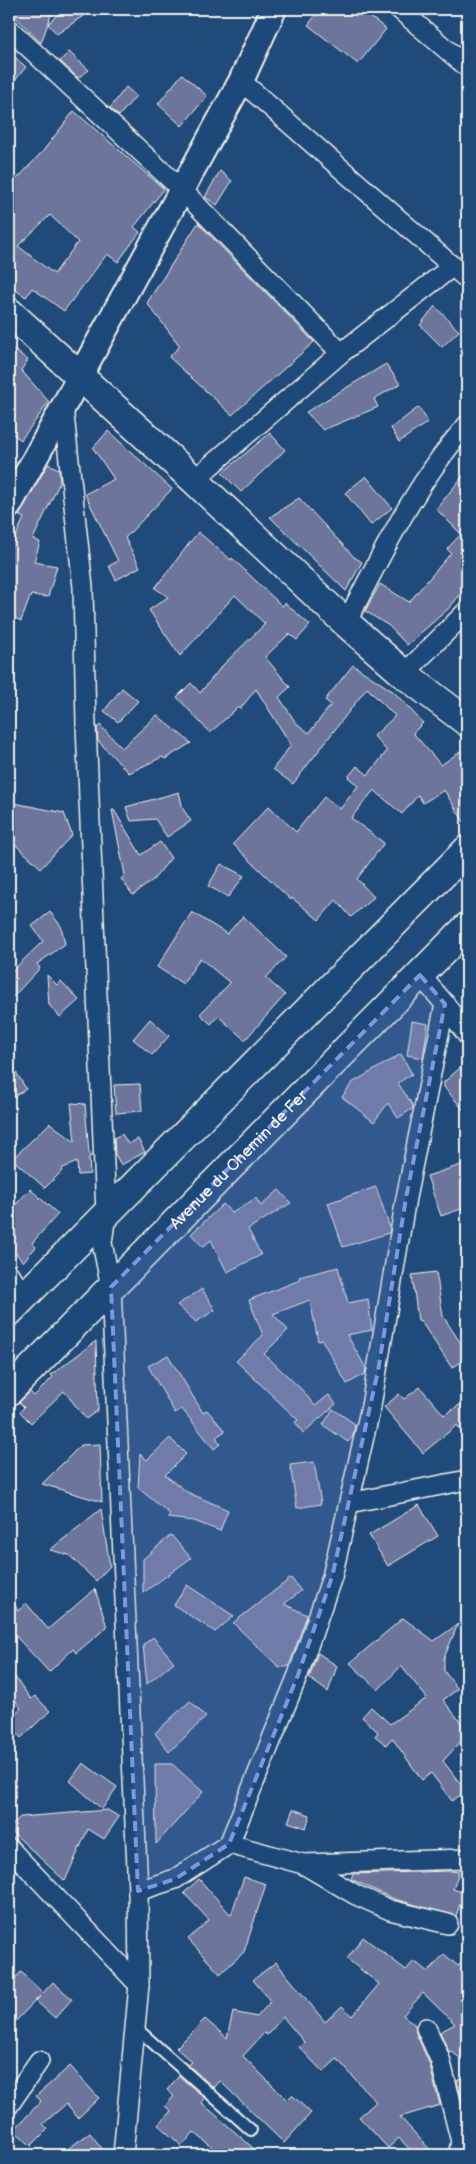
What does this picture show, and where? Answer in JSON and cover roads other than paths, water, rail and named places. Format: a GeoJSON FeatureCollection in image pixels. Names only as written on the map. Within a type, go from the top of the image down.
{"type":"FeatureCollection","features":[{"type":"Feature","properties":{"kind":"main road"},"geometry":{"type":"LineString","coordinates":[[9,312],[194,480],[346,623],[404,674],[467,722]]}},
{"type":"Feature","properties":{"kind":"main road"},"geometry":{"type":"LineString","coordinates":[[16,1304],[467,850]]}},
{"type":"Feature","properties":{"kind":"main road","name":"Avenue du Chemin de Fer"},"geometry":{"type":"LineString","coordinates":[[9,1391],[467,927]]}},
{"type":"Feature","properties":{"kind":"street"},"geometry":{"type":"LineString","coordinates":[[9,506],[241,81],[274,9]]}},
{"type":"Feature","properties":{"kind":"street"},"geometry":{"type":"LineString","coordinates":[[399,9],[467,67]]}},
{"type":"Feature","properties":{"kind":"street"},"geometry":{"type":"LineString","coordinates":[[9,29],[182,190],[341,353]]}},
{"type":"Feature","properties":{"kind":"street"},"geometry":{"type":"LineString","coordinates":[[241,81],[467,279]]}},
{"type":"Feature","properties":{"kind":"street"},"geometry":{"type":"LineString","coordinates":[[194,480],[341,353],[453,266]]}},
{"type":"Feature","properties":{"kind":"street"},"geometry":{"type":"LineString","coordinates":[[63,406],[82,587],[106,1214],[102,1243],[111,1287],[138,1891],[139,1984],[123,2155]]}},
{"type":"Feature","properties":{"kind":"street"},"geometry":{"type":"LineString","coordinates":[[346,623],[412,498],[448,446],[467,425]]}},
{"type":"Feature","properties":{"kind":"street"},"geometry":{"type":"LineString","coordinates":[[404,674],[467,611]]}},
{"type":"Feature","properties":{"kind":"street"},"geometry":{"type":"LineString","coordinates":[[420,975],[445,1004],[467,1035]]}},
{"type":"Feature","properties":{"kind":"street"},"geometry":{"type":"LineString","coordinates":[[138,1891],[175,1879],[228,1844],[298,1675],[332,1577],[378,1371],[406,1198],[445,1004]]}},
{"type":"Feature","properties":{"kind":"street"},"geometry":{"type":"LineString","coordinates":[[9,1274],[16,1304]]}},
{"type":"Feature","properties":{"kind":"street"},"geometry":{"type":"LineString","coordinates":[[349,1502],[467,1480]]}},
{"type":"Feature","properties":{"kind":"street"},"geometry":{"type":"LineString","coordinates":[[228,1844],[303,1864],[356,1895],[390,1910],[448,1924]]}},
{"type":"Feature","properties":{"kind":"street"},"geometry":{"type":"LineString","coordinates":[[9,1848],[139,1984]]}},
{"type":"Feature","properties":{"kind":"street"},"geometry":{"type":"LineString","coordinates":[[303,1864],[467,1858]]}},
{"type":"Feature","properties":{"kind":"street"},"geometry":{"type":"LineString","coordinates":[[426,2028],[440,2059],[461,2142],[458,2155]]}},
{"type":"Feature","properties":{"kind":"street"},"geometry":{"type":"LineString","coordinates":[[9,2105],[39,2061]]}},
{"type":"Feature","properties":{"kind":"lane"},"geometry":{"type":"LineString","coordinates":[[136,2028],[251,2130]]}}]}
